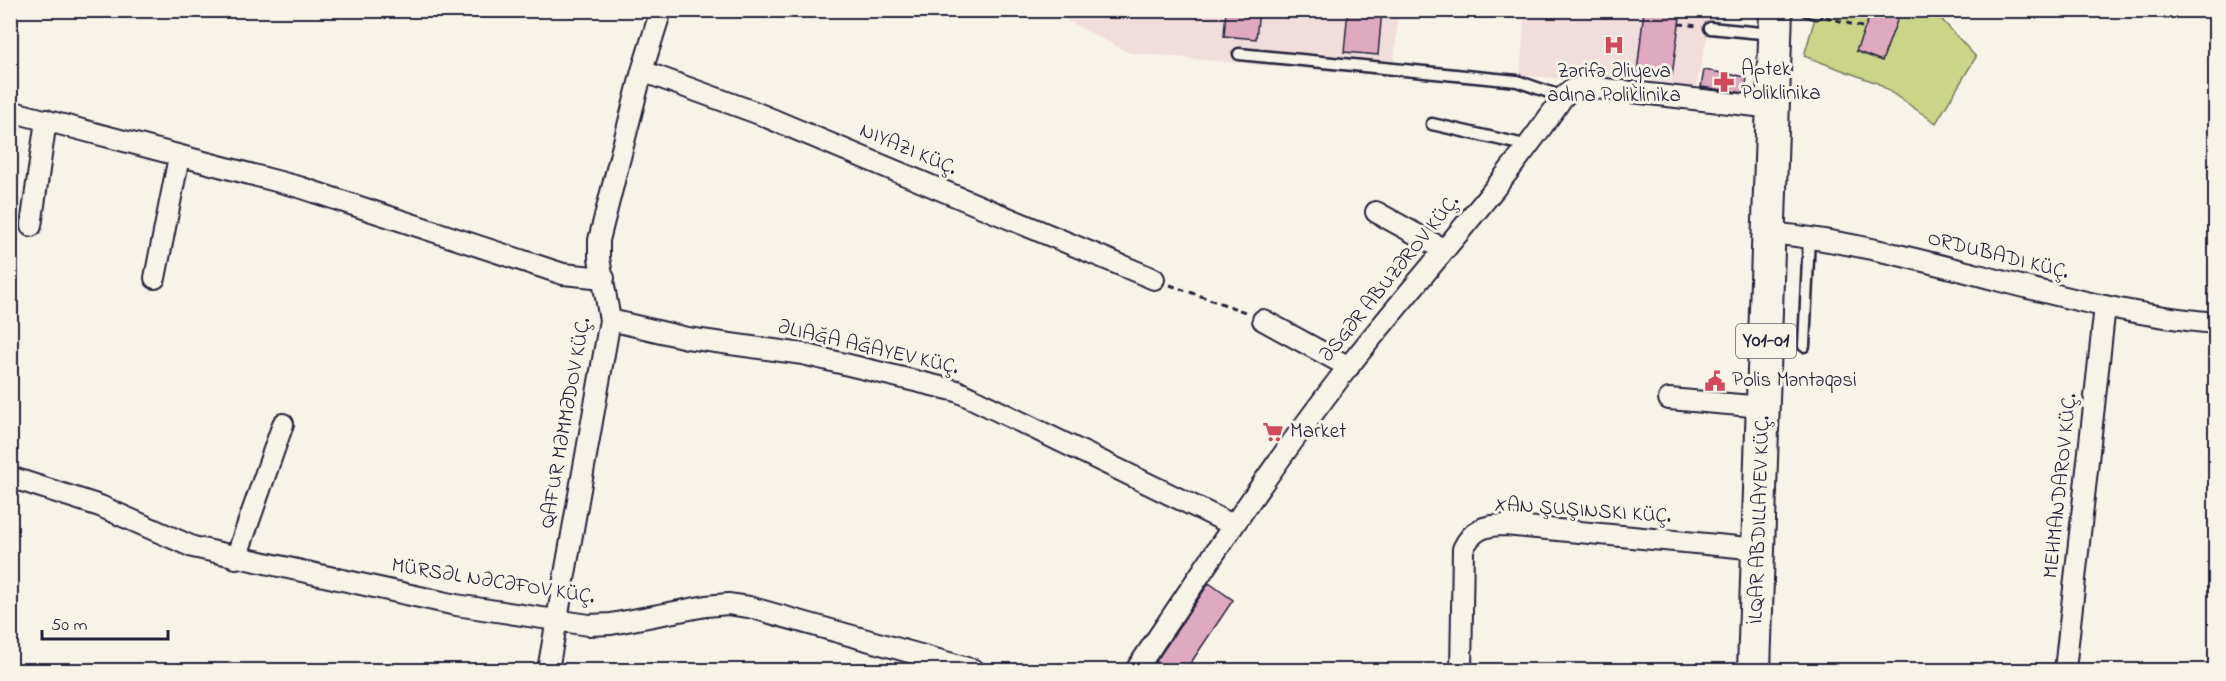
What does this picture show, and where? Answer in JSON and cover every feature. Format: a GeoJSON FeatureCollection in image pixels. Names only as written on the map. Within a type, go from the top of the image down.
{"type":"FeatureCollection","features":[{"type":"Feature","properties":{"kind":"main road","name":"İLQAR ABDILLAYEV KÜÇ."},"geometry":{"type":"LineString","coordinates":[[1754,670],[1776,22]]}},
{"type":"Feature","properties":{"kind":"street","name":"QAFUR MƏMMƏDOV KÜÇ."},"geometry":{"type":"LineString","coordinates":[[548,670],[610,320],[599,258],[603,222],[642,71],[661,10]]}},
{"type":"Feature","properties":{"kind":"street","name":"NIYAZI KÜÇ."},"geometry":{"type":"LineString","coordinates":[[642,71],[757,113],[1154,279]]}},
{"type":"Feature","properties":{"kind":"street"},"geometry":{"type":"LineString","coordinates":[[1563,97],[1571,90],[1587,87],[1773,108]]}},
{"type":"Feature","properties":{"kind":"street","name":"ƏSGƏR ABUZƏROV KÜÇ."},"geometry":{"type":"LineString","coordinates":[[1136,670],[1233,525],[1349,367],[1529,146],[1563,97]]}},
{"type":"Feature","properties":{"kind":"street"},"geometry":{"type":"LineString","coordinates":[[10,111],[299,187],[562,274],[604,278]]}},
{"type":"Feature","properties":{"kind":"street"},"geometry":{"type":"LineString","coordinates":[[31,226],[46,120]]}},
{"type":"Feature","properties":{"kind":"street"},"geometry":{"type":"LineString","coordinates":[[155,278],[179,157]]}},
{"type":"Feature","properties":{"kind":"street"},"geometry":{"type":"LineString","coordinates":[[1376,212],[1443,249]]}},
{"type":"Feature","properties":{"kind":"street","name":"ORDUBADI KÜÇ."},"geometry":{"type":"LineString","coordinates":[[1770,233],[1836,241],[2105,306],[2216,323]]}},
{"type":"Feature","properties":{"kind":"street","name":"MEHMANDAROV KÜÇ."},"geometry":{"type":"LineString","coordinates":[[2065,670],[2105,306]]}},
{"type":"Feature","properties":{"kind":"street","name":"ƏLIAĞA AĞAYEV KÜÇ."},"geometry":{"type":"LineString","coordinates":[[610,320],[687,338],[803,354],[957,391],[1233,525]]}},
{"type":"Feature","properties":{"kind":"street"},"geometry":{"type":"LineString","coordinates":[[1263,320],[1349,367]]}},
{"type":"Feature","properties":{"kind":"street"},"geometry":{"type":"LineString","coordinates":[[1669,399],[1764,407]]}},
{"type":"Feature","properties":{"kind":"street"},"geometry":{"type":"LineString","coordinates":[[236,558],[283,424]]}},
{"type":"Feature","properties":{"kind":"street","name":"MÜRSƏL NƏCƏFOV KÜÇ."},"geometry":{"type":"LineString","coordinates":[[10,477],[100,506],[193,547],[456,605],[557,620],[611,624],[728,604],[849,634],[974,670]]}},
{"type":"Feature","properties":{"kind":"street","name":"XAN ŞUŞINSKI KÜÇ."},"geometry":{"type":"LineString","coordinates":[[1461,670],[1463,549],[1469,537],[1477,530],[1505,525],[1759,549]]}},
{"type":"Feature","properties":{"kind":"lane"},"geometry":{"type":"LineString","coordinates":[[1710,28],[1776,22]]}},
{"type":"Feature","properties":{"kind":"lane"},"geometry":{"type":"LineString","coordinates":[[1239,54],[1517,81],[1563,97]]}},
{"type":"Feature","properties":{"kind":"lane"},"geometry":{"type":"LineString","coordinates":[[1432,124],[1529,146]]}},
{"type":"Feature","properties":{"kind":"lane"},"geometry":{"type":"LineString","coordinates":[[1804,346],[1809,237]]}},
{"type":"Feature","properties":{"kind":"path"},"geometry":{"type":"LineString","coordinates":[[1811,12],[1865,28]]}},
{"type":"Feature","properties":{"kind":"path"},"geometry":{"type":"LineString","coordinates":[[1679,24],[1710,28]]}},
{"type":"Feature","properties":{"kind":"path"},"geometry":{"type":"LineString","coordinates":[[1154,279],[1263,320]]}},
{"type":"Feature","properties":{"kind":"shaded area"},"geometry":{"type":"Polygon","coordinates":[[[1049,11],[1398,11],[1393,77],[1130,53],[1049,11]]]}},
{"type":"Feature","properties":{"kind":"shaded area","name":"Zərifə Əliyeva adına Poliklinika"},"geometry":{"type":"Polygon","coordinates":[[[1525,11],[1713,11],[1695,91],[1520,75],[1525,11]]]}},
{"type":"Feature","properties":{"kind":"green space"},"geometry":{"type":"Polygon","coordinates":[[[1933,10],[1976,57],[1936,123],[1877,83],[1804,56],[1817,11],[1933,10]]]}},
{"type":"Feature","properties":{"kind":"building"},"geometry":{"type":"Polygon","coordinates":[[[1226,10],[1259,10],[1256,39],[1224,36],[1226,10]]]}},
{"type":"Feature","properties":{"kind":"building"},"geometry":{"type":"Polygon","coordinates":[[[1348,10],[1382,10],[1378,55],[1344,52],[1348,10]]]}},
{"type":"Feature","properties":{"kind":"building"},"geometry":{"type":"Polygon","coordinates":[[[1644,10],[1681,10],[1672,76],[1637,72],[1644,10]]]}},
{"type":"Feature","properties":{"kind":"building"},"geometry":{"type":"Polygon","coordinates":[[[1872,10],[1898,18],[1882,61],[1856,51],[1872,10]]]}},
{"type":"Feature","properties":{"kind":"building"},"geometry":{"type":"Polygon","coordinates":[[[1704,70],[1747,77],[1745,93],[1701,87],[1704,70]]]}},
{"type":"Feature","properties":{"kind":"building"},"geometry":{"type":"Polygon","coordinates":[[[1209,583],[1233,600],[1186,670],[1150,670],[1209,583]]]}},
{"type":"Feature","properties":{"kind":"place","name":"Zərifə Əliyeva adına Poliklinika"},"geometry":{"type":"Point","coordinates":[1614,45]}},
{"type":"Feature","properties":{"kind":"place","name":"Aptek Poliklinika"},"geometry":{"type":"Point","coordinates":[1724,82]}},
{"type":"Feature","properties":{"kind":"place","name":"Polis Məntəqəsi"},"geometry":{"type":"Point","coordinates":[1715,381]}},
{"type":"Feature","properties":{"kind":"place","name":"Market"},"geometry":{"type":"Point","coordinates":[1273,432]}}]}
